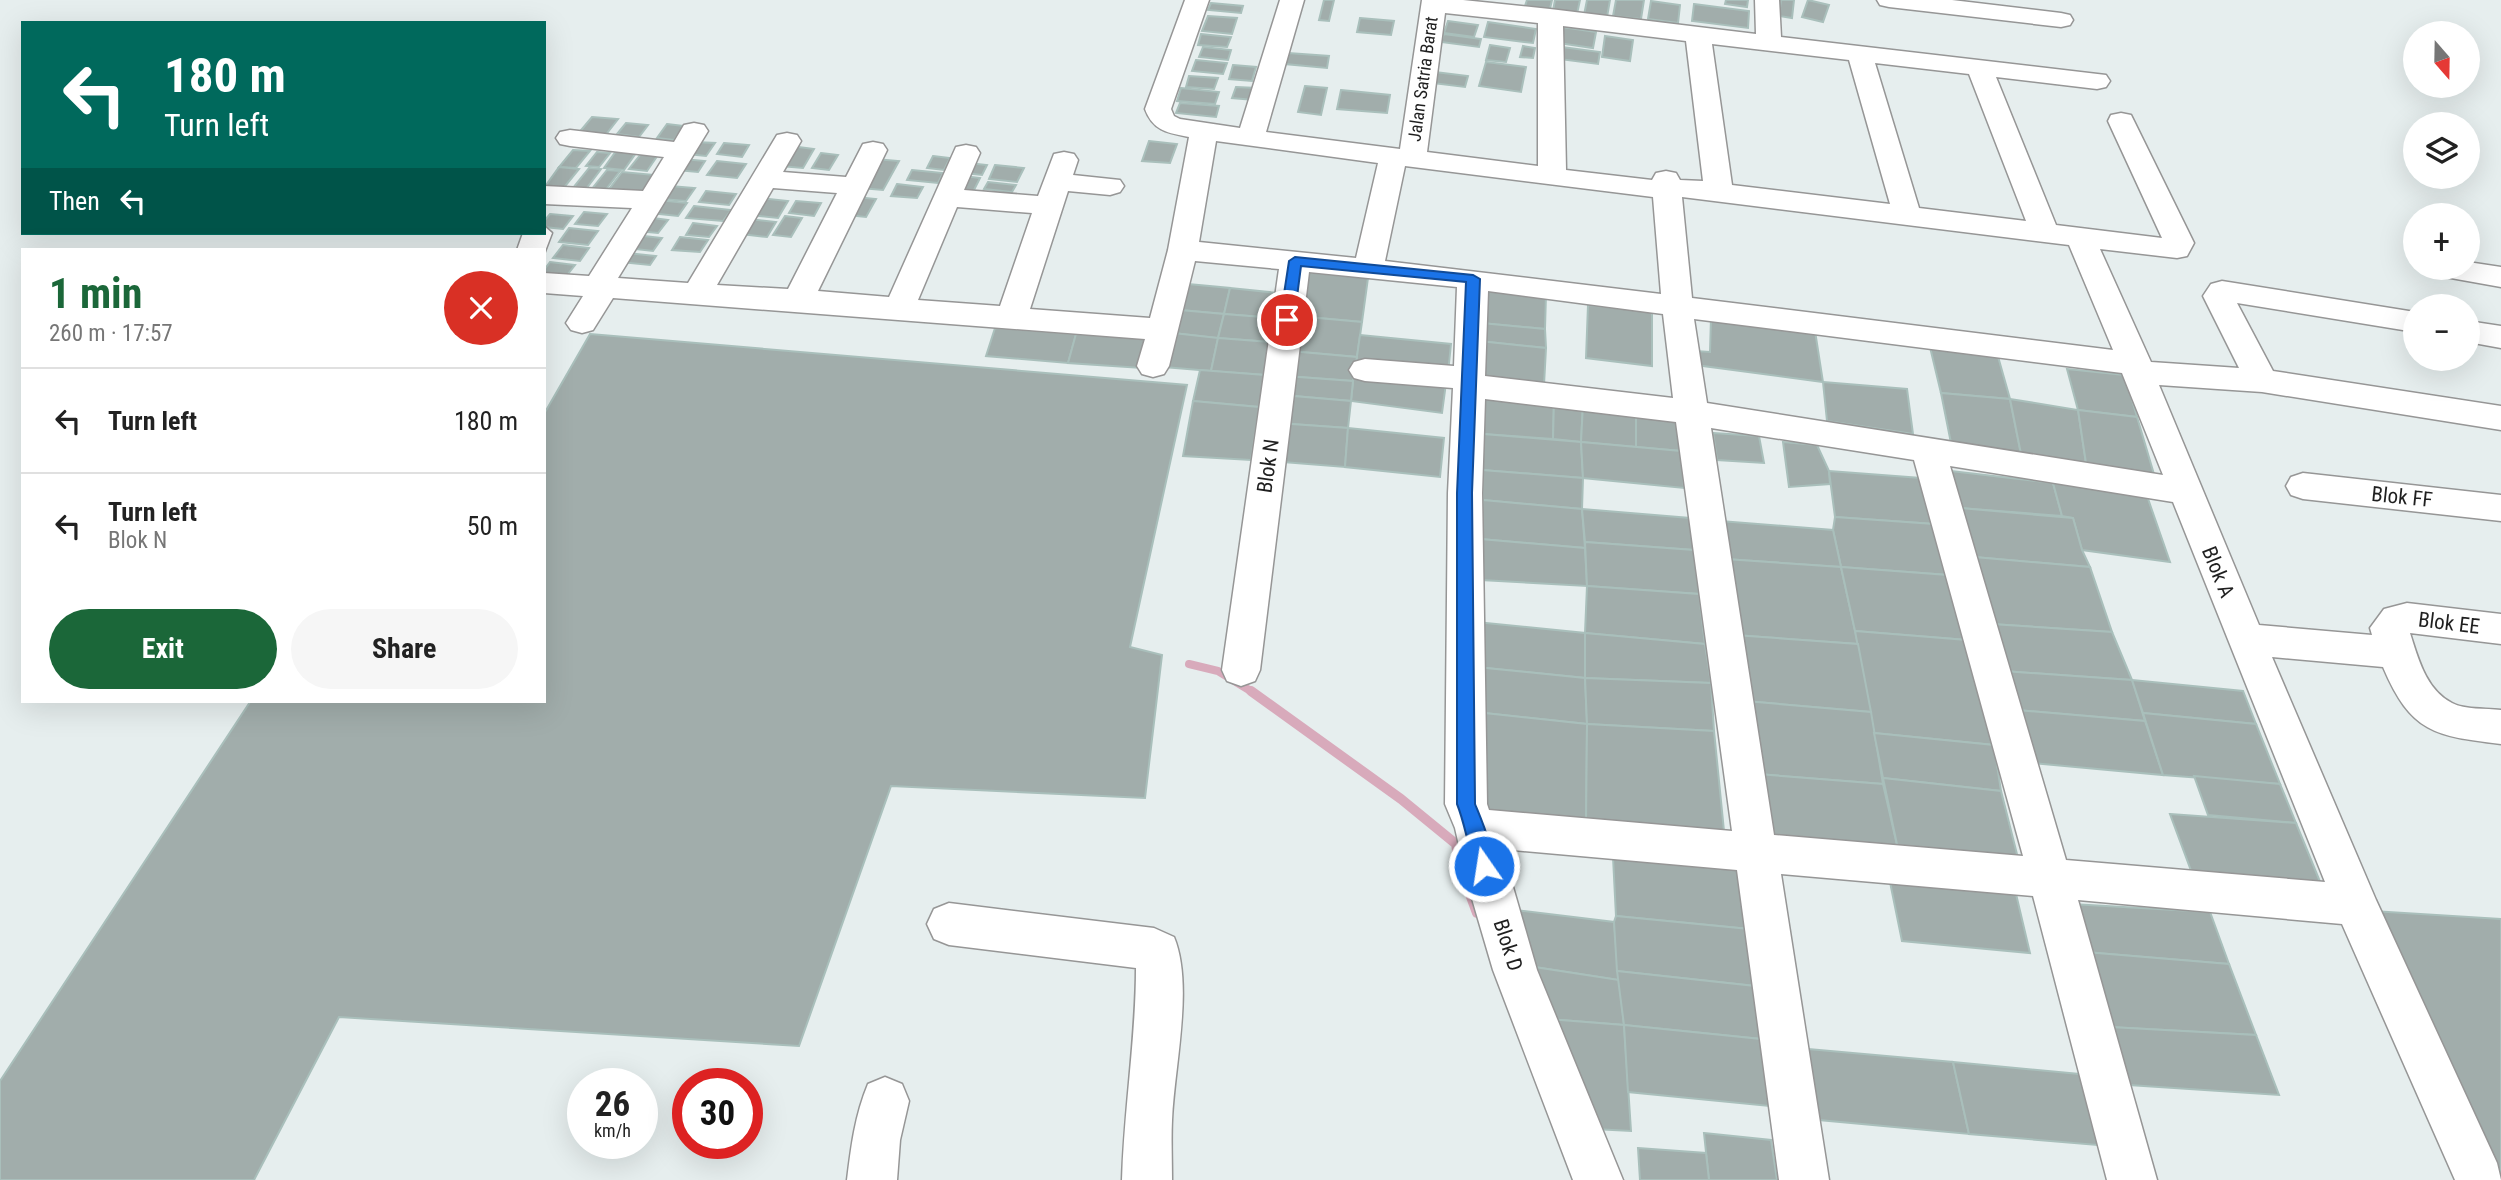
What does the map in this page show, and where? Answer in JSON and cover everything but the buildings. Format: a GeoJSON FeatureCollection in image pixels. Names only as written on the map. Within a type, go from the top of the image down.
{"type":"FeatureCollection","features":[{"type":"Feature","properties":{"kind":"street"},"geometry":{"type":"LineString","coordinates":[[1197,0],[1158,109],[1160,117],[1166,123],[1250,139],[1673,186],[2177,249],[2180,246],[2121,121]]}},
{"type":"Feature","properties":{"kind":"street"},"geometry":{"type":"LineString","coordinates":[[1250,139],[1292,0]]}},
{"type":"Feature","properties":{"kind":"street"},"geometry":{"type":"LineString","coordinates":[[1767,0],[1769,43]]}},
{"type":"Feature","properties":{"kind":"street"},"geometry":{"type":"LineString","coordinates":[[1889,0],[2061,20]]}},
{"type":"Feature","properties":{"kind":"street"},"geometry":{"type":"LineString","coordinates":[[1434,2],[2097,81]]}},
{"type":"Feature","properties":{"kind":"street","name":"Jalan Satria Barat"},"geometry":{"type":"LineString","coordinates":[[1370,267],[1402,157],[1434,2]]}},
{"type":"Feature","properties":{"kind":"street"},"geometry":{"type":"LineString","coordinates":[[1548,172],[1550,16]]}},
{"type":"Feature","properties":{"kind":"street"},"geometry":{"type":"LineString","coordinates":[[1698,34],[1719,192]]}},
{"type":"Feature","properties":{"kind":"street"},"geometry":{"type":"LineString","coordinates":[[1860,54],[1907,215]]}},
{"type":"Feature","properties":{"kind":"street"},"geometry":{"type":"LineString","coordinates":[[1979,67],[2045,233]]}},
{"type":"Feature","properties":{"kind":"street"},"geometry":{"type":"LineString","coordinates":[[1153,366],[1180,260],[1204,131]]}},
{"type":"Feature","properties":{"kind":"street"},"geometry":{"type":"LineString","coordinates":[[569,139],[687,141],[650,200],[582,323]]}},
{"type":"Feature","properties":{"kind":"street"},"geometry":{"type":"LineString","coordinates":[[697,293],[787,141]]}},
{"type":"Feature","properties":{"kind":"street"},"geometry":{"type":"LineString","coordinates":[[798,300],[873,150]]}},
{"type":"Feature","properties":{"kind":"street"},"geometry":{"type":"LineString","coordinates":[[899,309],[966,153]]}},
{"type":"Feature","properties":{"kind":"street"},"geometry":{"type":"LineString","coordinates":[[764,179],[855,186]]}},
{"type":"Feature","properties":{"kind":"street"},"geometry":{"type":"LineString","coordinates":[[948,197],[1056,183],[1110,186]]}},
{"type":"Feature","properties":{"kind":"street"},"geometry":{"type":"LineString","coordinates":[[1011,318],[1056,183]]}},
{"type":"Feature","properties":{"kind":"street"},"geometry":{"type":"LineString","coordinates":[[1673,186],[1677,306],[1804,1180]]}},
{"type":"Feature","properties":{"kind":"street"},"geometry":{"type":"LineString","coordinates":[[546,195],[650,200]]}},
{"type":"Feature","properties":{"kind":"street","name":"Blok A"},"geometry":{"type":"LineString","coordinates":[[2081,239],[2136,365],[2185,491],[2356,905],[2480,1180]]}},
{"type":"Feature","properties":{"kind":"street"},"geometry":{"type":"LineString","coordinates":[[1180,260],[1294,271],[1370,267],[1473,279],[2136,365],[2258,374],[2501,418]]}},
{"type":"Feature","properties":{"kind":"street","name":"Blok N"},"geometry":{"type":"LineString","coordinates":[[1241,670],[1294,271]]}},
{"type":"Feature","properties":{"kind":"street"},"geometry":{"type":"LineString","coordinates":[[2480,274],[2501,277]]}},
{"type":"Feature","properties":{"kind":"street","name":"Blok D"},"geometry":{"type":"LineString","coordinates":[[1473,279],[1465,493],[1466,804],[1476,828],[1489,885],[1515,970],[1598,1180]]}},
{"type":"Feature","properties":{"kind":"street"},"geometry":{"type":"LineString","coordinates":[[546,283],[798,300],[1163,330]]}},
{"type":"Feature","properties":{"kind":"street"},"geometry":{"type":"LineString","coordinates":[[2258,374],[2218,296],[2222,290],[2403,320]]}},
{"type":"Feature","properties":{"kind":"street"},"geometry":{"type":"LineString","coordinates":[[2480,334],[2501,337]]}},
{"type":"Feature","properties":{"kind":"street"},"geometry":{"type":"LineString","coordinates":[[1365,370],[1457,377],[1479,387],[1668,410],[2185,491]]}},
{"type":"Feature","properties":{"kind":"street"},"geometry":{"type":"LineString","coordinates":[[1928,450],[2050,878],[2132,1180]]}},
{"type":"Feature","properties":{"kind":"street","name":"Blok FF"},"geometry":{"type":"LineString","coordinates":[[2302,485],[2501,508]]}},
{"type":"Feature","properties":{"kind":"street","name":"Blok EE"},"geometry":{"type":"LineString","coordinates":[[2246,639],[2397,636],[2418,619],[2501,629]]}},
{"type":"Feature","properties":{"kind":"street"},"geometry":{"type":"LineString","coordinates":[[2397,636],[2415,692],[2433,712],[2450,720],[2501,727]]}},
{"type":"Feature","properties":{"kind":"street"},"geometry":{"type":"LineString","coordinates":[[1476,828],[2356,905]]}},
{"type":"Feature","properties":{"kind":"street"},"geometry":{"type":"LineString","coordinates":[[949,924],[1158,952],[1159,1013],[1147,1120],[1147,1180]]}},
{"type":"Feature","properties":{"kind":"street"},"geometry":{"type":"LineString","coordinates":[[872,1180],[876,1140],[885,1101]]}},
{"type":"Feature","properties":{"kind":"waterway"},"geometry":{"type":"LineString","coordinates":[[1189,664],[1218,671],[1253,692]]}},
{"type":"Feature","properties":{"kind":"waterway"},"geometry":{"type":"LineString","coordinates":[[1253,692],[1401,799],[1456,844],[1460,867],[1477,913]]}},
{"type":"Feature","properties":{"kind":"route"},"geometry":{"type":"LineString","coordinates":[[1287,320],[1295,261],[1473,279],[1465,493],[1466,804],[1476,828],[1484,866]]}}]}
